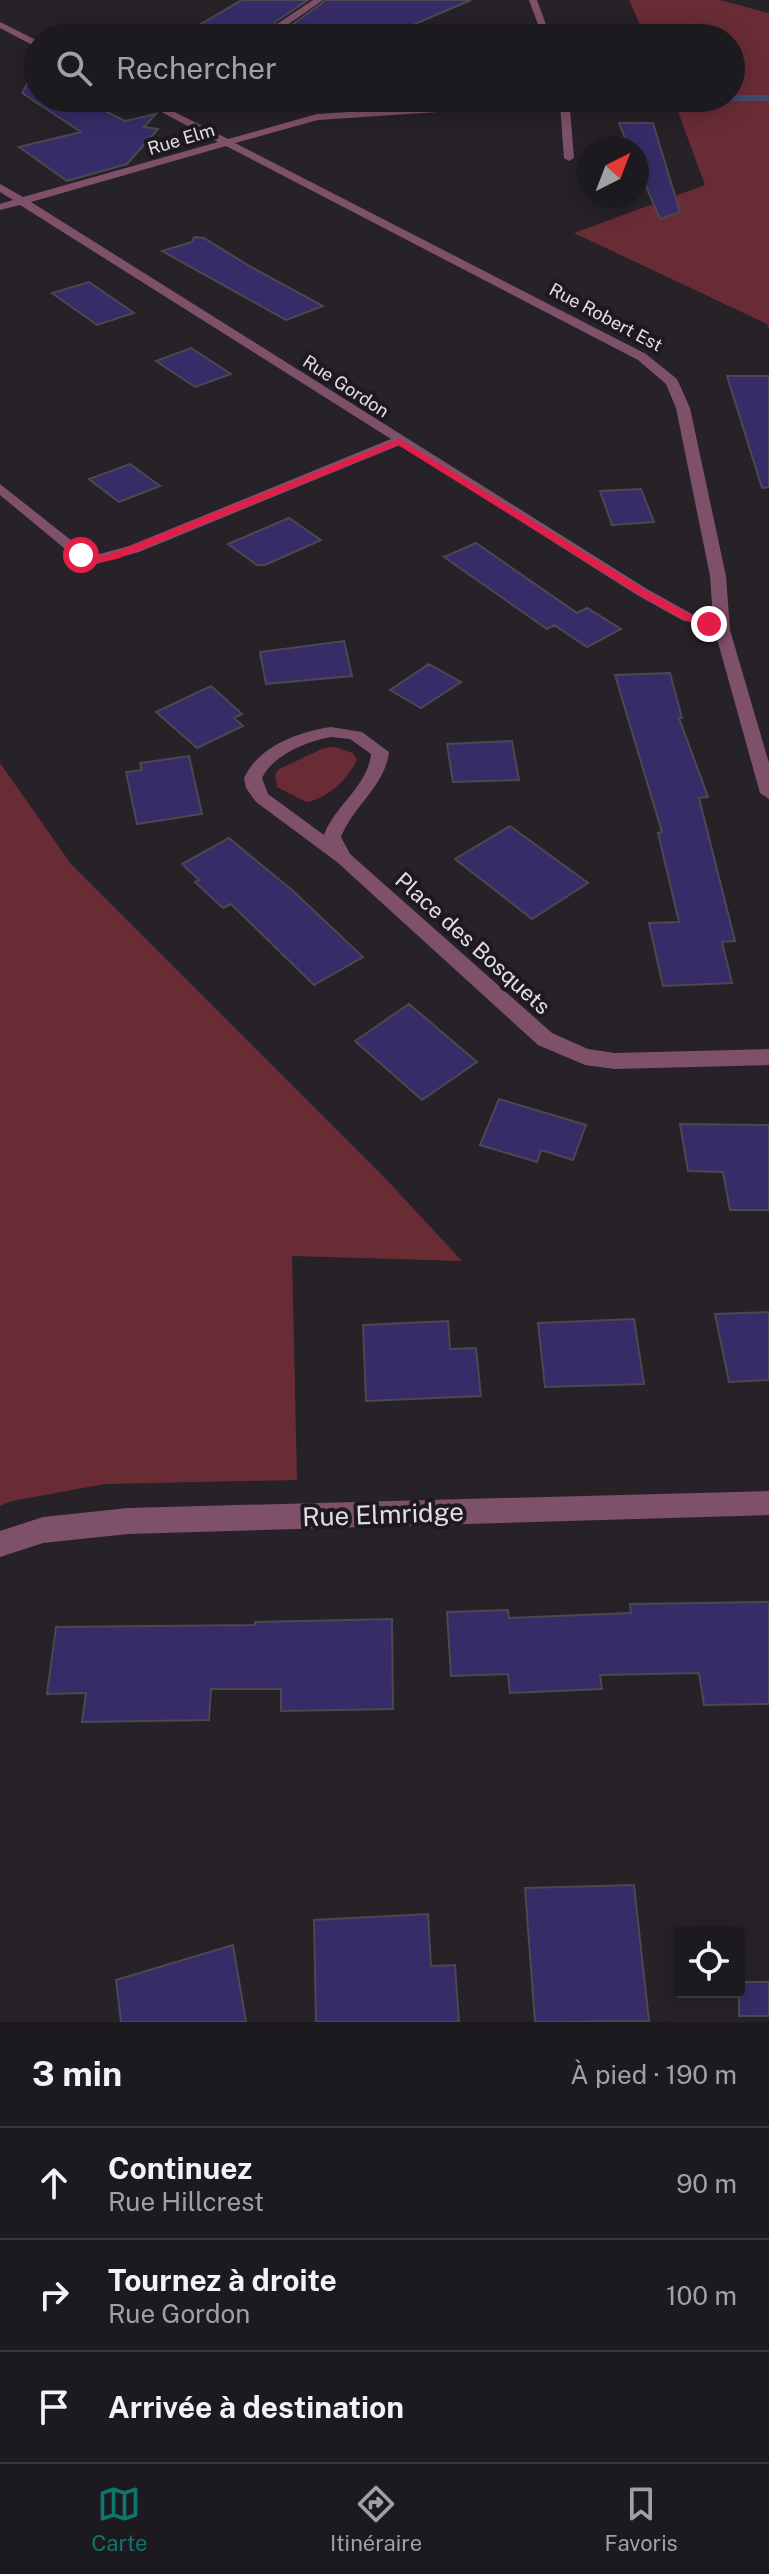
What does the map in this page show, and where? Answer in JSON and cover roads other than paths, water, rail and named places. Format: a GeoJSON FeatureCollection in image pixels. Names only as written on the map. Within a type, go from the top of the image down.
{"type":"FeatureCollection","features":[{"type":"Feature","properties":{"kind":"street"},"geometry":{"type":"LineString","coordinates":[[283,24],[319,0]]}},
{"type":"Feature","properties":{"kind":"street"},"geometry":{"type":"LineString","coordinates":[[533,0],[542,24]]}},
{"type":"Feature","properties":{"kind":"street"},"geometry":{"type":"LineString","coordinates":[[0,25],[24,38]]}},
{"type":"Feature","properties":{"kind":"street","name":"Rue Robert Est"},"geometry":{"type":"LineString","coordinates":[[167,112],[642,357],[661,370],[676,389],[686,420],[718,576],[720,625],[769,793]]}},
{"type":"Feature","properties":{"kind":"street","name":"Rue Elm"},"geometry":{"type":"LineString","coordinates":[[0,207],[304,120],[359,112]]}},
{"type":"Feature","properties":{"kind":"street"},"geometry":{"type":"LineString","coordinates":[[565,112],[569,158]]}},
{"type":"Feature","properties":{"kind":"street","name":"Rue Gordon"},"geometry":{"type":"LineString","coordinates":[[0,187],[399,441],[679,613],[698,622],[720,625]]}},
{"type":"Feature","properties":{"kind":"street"},"geometry":{"type":"LineString","coordinates":[[0,488],[81,555],[96,560],[134,549],[399,441]]}},
{"type":"Feature","properties":{"kind":"street","name":"Place des Bosquets"},"geometry":{"type":"LineString","coordinates":[[343,858],[332,837],[335,823],[377,772],[380,752],[360,737],[328,730],[291,744],[265,760],[253,778],[255,788],[262,798],[343,858],[526,1024],[564,1049],[585,1057],[615,1061],[769,1057]]}},
{"type":"Feature","properties":{"kind":"street","name":"Rue Elmridge"},"geometry":{"type":"LineString","coordinates":[[0,1544],[43,1530],[128,1521],[769,1503]]}},
{"type":"Feature","properties":{"kind":"waterway"},"geometry":{"type":"LineString","coordinates":[[745,98],[769,98]]}}]}
